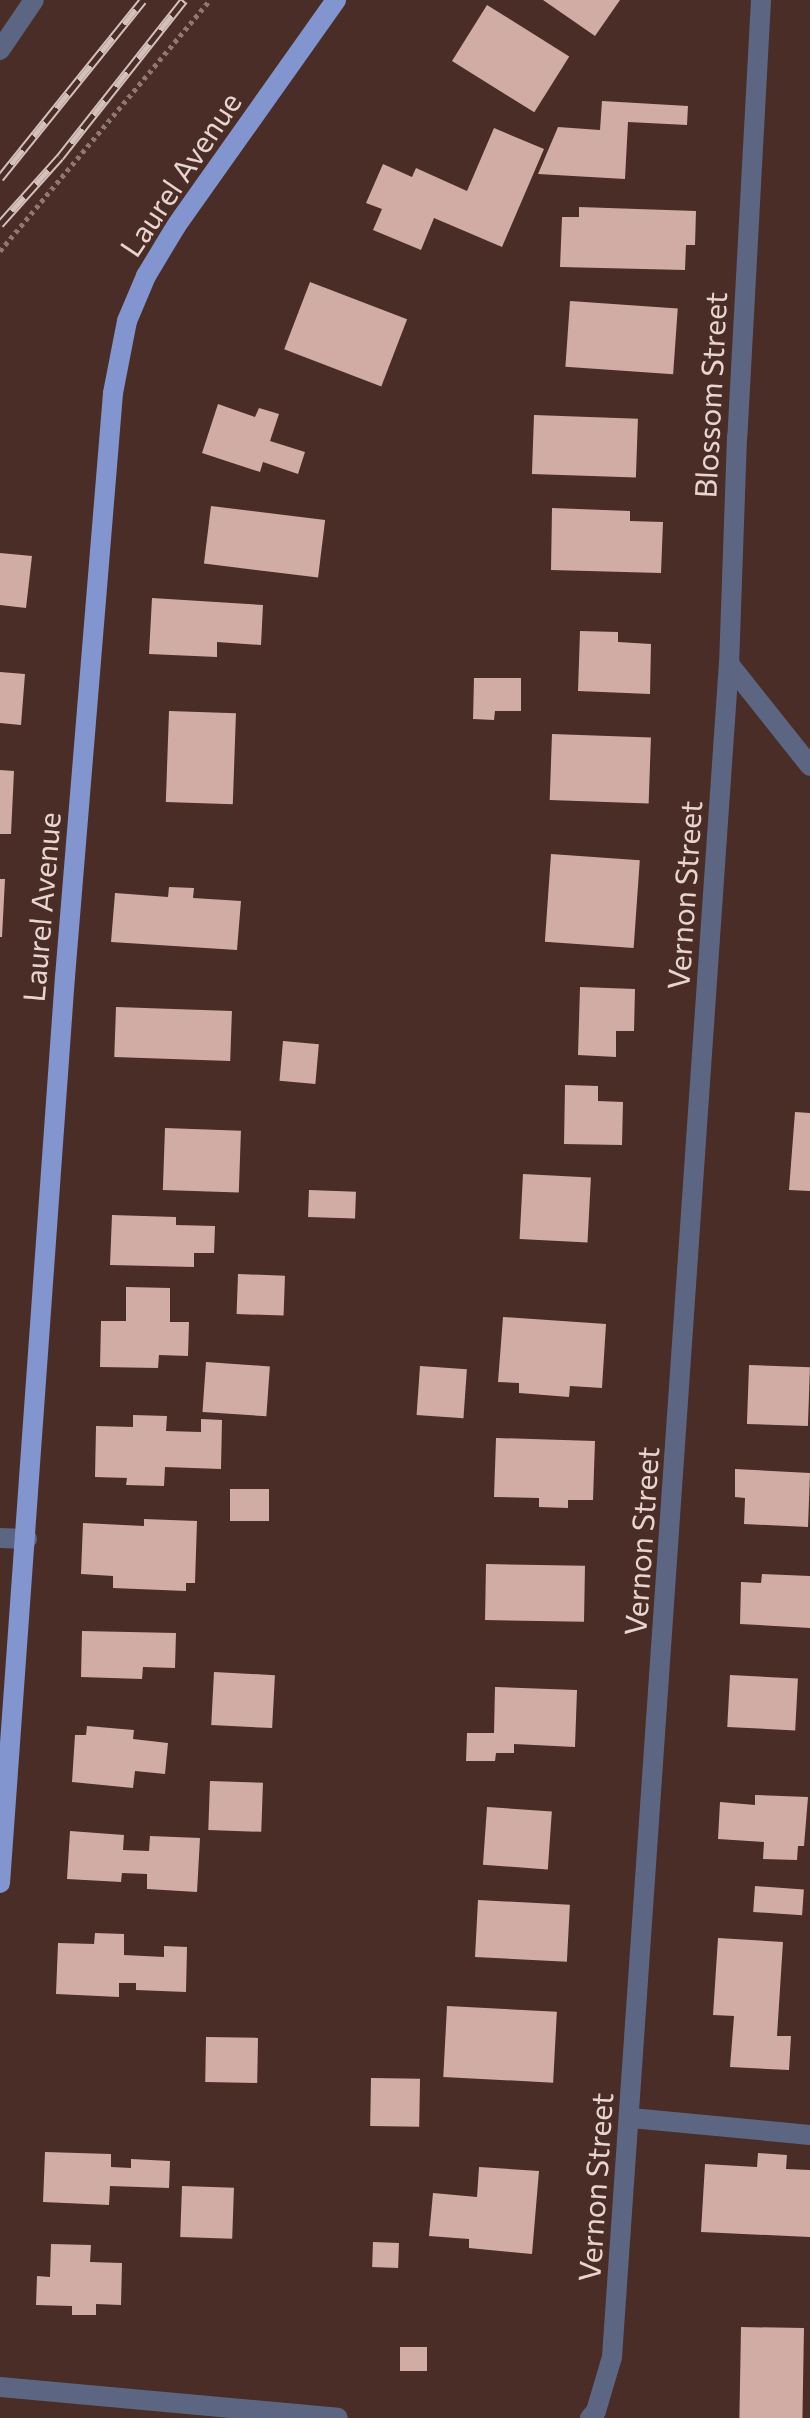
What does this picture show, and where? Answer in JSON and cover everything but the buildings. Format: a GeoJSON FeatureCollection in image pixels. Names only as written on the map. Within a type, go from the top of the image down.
{"type":"FeatureCollection","features":[{"type":"Feature","properties":{"kind":"main road","name":"Laurel Avenue"},"geometry":{"type":"LineString","coordinates":[[0,1883],[105,465],[113,393],[127,321],[146,276],[176,226],[336,0]]}},
{"type":"Feature","properties":{"kind":"street"},"geometry":{"type":"LineString","coordinates":[[0,50],[34,0]]}},
{"type":"Feature","properties":{"kind":"street","name":"Blossom Street"},"geometry":{"type":"LineString","coordinates":[[729,664],[738,424],[761,0]]}},
{"type":"Feature","properties":{"kind":"street"},"geometry":{"type":"LineString","coordinates":[[729,664],[810,766]]}},
{"type":"Feature","properties":{"kind":"street","name":"Vernon Street"},"geometry":{"type":"LineString","coordinates":[[590,2418],[596,2411],[612,2357],[631,2118],[729,664]]}},
{"type":"Feature","properties":{"kind":"street"},"geometry":{"type":"LineString","coordinates":[[0,1538],[27,1539]]}},
{"type":"Feature","properties":{"kind":"street"},"geometry":{"type":"LineString","coordinates":[[631,2118],[810,2135]]}},
{"type":"Feature","properties":{"kind":"street"},"geometry":{"type":"LineString","coordinates":[[0,2387],[338,2418]]}},
{"type":"Feature","properties":{"kind":"path"},"geometry":{"type":"LineString","coordinates":[[0,251],[210,0]]}},
{"type":"Feature","properties":{"kind":"railway"},"geometry":{"type":"LineString","coordinates":[[0,178],[143,0]]}},
{"type":"Feature","properties":{"kind":"railway"},"geometry":{"type":"LineString","coordinates":[[0,224],[60,157],[184,0]]}}]}
